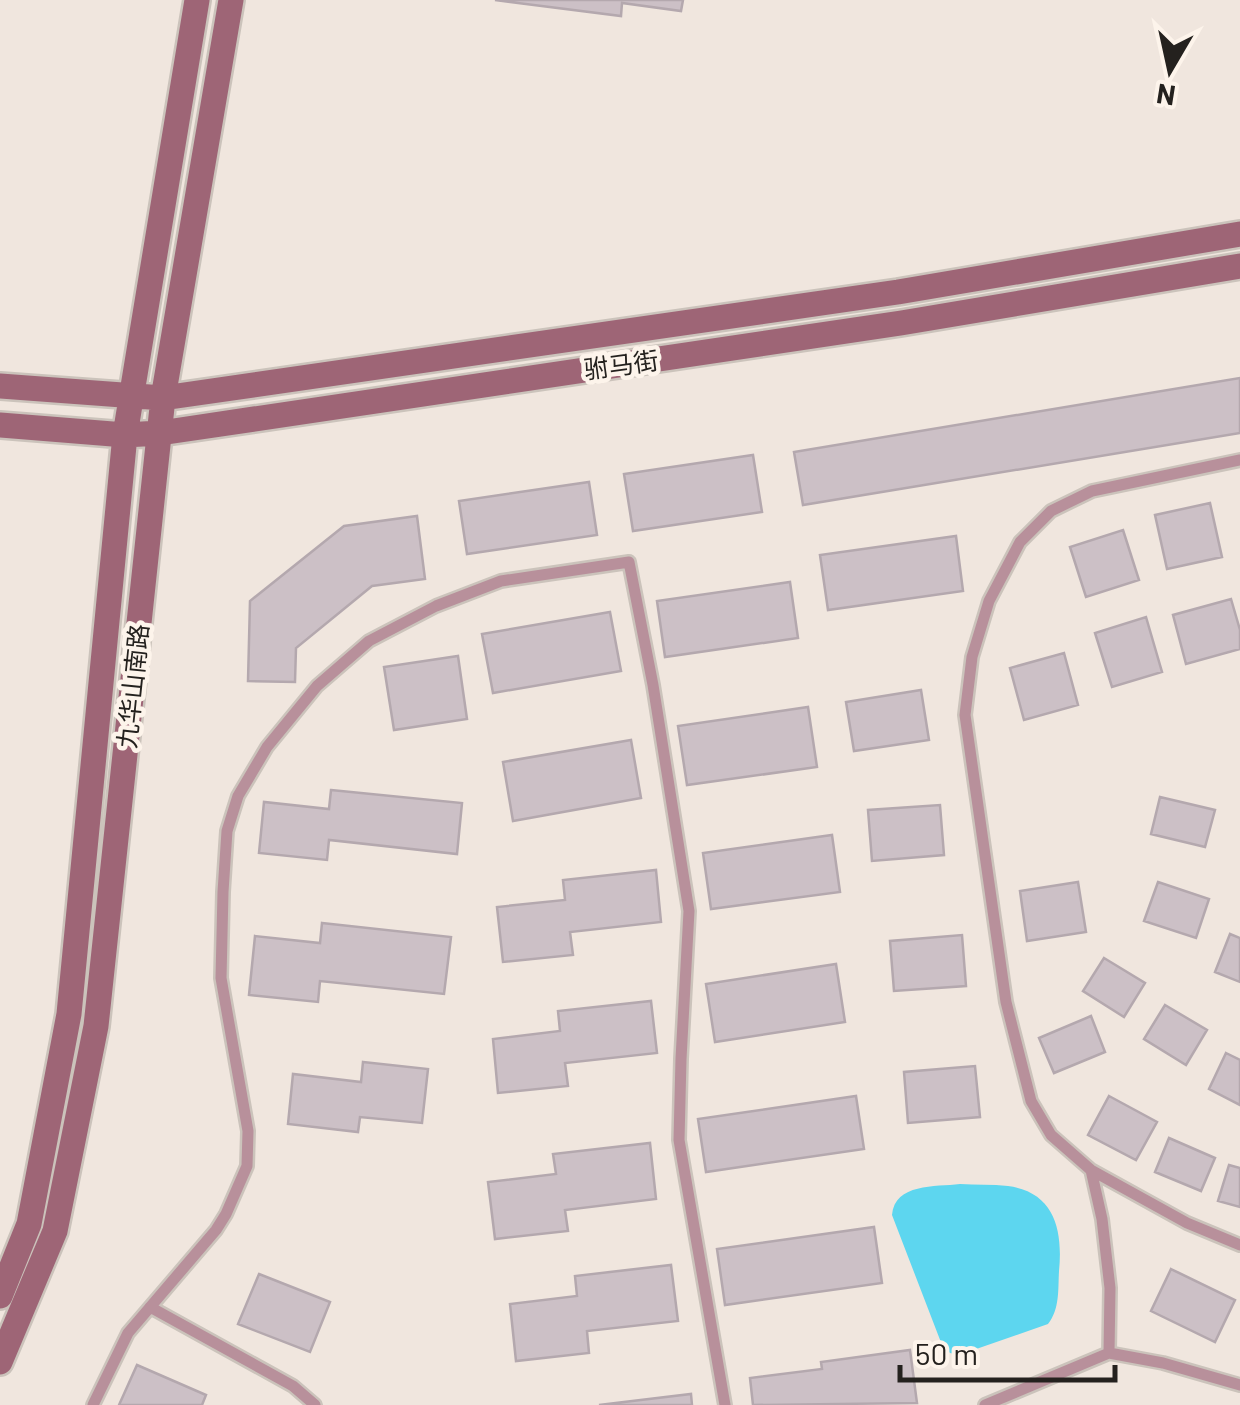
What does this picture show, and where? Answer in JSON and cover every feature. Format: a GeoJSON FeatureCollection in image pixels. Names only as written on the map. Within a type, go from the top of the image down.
{"type":"FeatureCollection","features":[{"type":"Feature","properties":{"kind":"main road","name":"九华山南路"},"geometry":{"type":"LineString","coordinates":[[0,1296],[29,1224],[69,1014],[124,435],[198,0]]}},
{"type":"Feature","properties":{"kind":"main road","name":"九华山南路"},"geometry":{"type":"LineString","coordinates":[[0,1362],[54,1231],[96,1026],[163,398],[231,0]]}},
{"type":"Feature","properties":{"kind":"main road","name":"驸马街"},"geometry":{"type":"LineString","coordinates":[[0,386],[163,398],[879,294],[1240,234]]}},
{"type":"Feature","properties":{"kind":"main road","name":"驸马街"},"geometry":{"type":"LineString","coordinates":[[0,424],[124,435],[160,433],[901,323],[1240,266]]}},
{"type":"Feature","properties":{"kind":"lane"},"geometry":{"type":"LineString","coordinates":[[1240,460],[1092,491],[1051,510],[1020,542],[989,601],[972,657],[965,716],[1006,1002],[1030,1101],[1051,1135],[1090,1170],[1187,1223],[1240,1245]]}},
{"type":"Feature","properties":{"kind":"lane"},"geometry":{"type":"LineString","coordinates":[[94,1405],[128,1333],[216,1230],[247,1166],[248,1131],[221,978],[223,892],[227,832],[238,796],[267,747],[317,686],[369,641],[436,606],[501,582],[629,562],[690,911],[679,1140],[726,1405]]}},
{"type":"Feature","properties":{"kind":"lane"},"geometry":{"type":"LineString","coordinates":[[1090,1170],[1102,1219],[1110,1288],[1109,1353]]}},
{"type":"Feature","properties":{"kind":"lane"},"geometry":{"type":"LineString","coordinates":[[150,1307],[293,1386],[315,1405]]}},
{"type":"Feature","properties":{"kind":"lane"},"geometry":{"type":"LineString","coordinates":[[985,1405],[1109,1353],[1163,1363],[1240,1385]]}},
{"type":"Feature","properties":{"kind":"water"},"geometry":{"type":"Polygon","coordinates":[[[960,1184],[1008,1186],[1036,1196],[1053,1216],[1060,1256],[1056,1305],[1048,1324],[959,1355],[942,1345],[892,1215],[900,1197],[908,1192],[960,1184]]]}},
{"type":"Feature","properties":{"kind":"building"},"geometry":{"type":"Polygon","coordinates":[[[495,0],[683,0],[681,11],[622,3],[621,16],[495,0]]]}},
{"type":"Feature","properties":{"kind":"building"},"geometry":{"type":"Polygon","coordinates":[[[1240,378],[1240,433],[803,505],[794,452],[1240,378]]]}},
{"type":"Feature","properties":{"kind":"building"},"geometry":{"type":"Polygon","coordinates":[[[753,455],[762,512],[633,531],[624,474],[753,455]]]}},
{"type":"Feature","properties":{"kind":"building"},"geometry":{"type":"Polygon","coordinates":[[[589,482],[597,535],[467,554],[459,501],[589,482]]]}},
{"type":"Feature","properties":{"kind":"building"},"geometry":{"type":"Polygon","coordinates":[[[1210,503],[1222,557],[1167,569],[1155,515],[1210,503]]]}},
{"type":"Feature","properties":{"kind":"building"},"geometry":{"type":"Polygon","coordinates":[[[417,516],[425,579],[372,586],[296,648],[295,682],[248,681],[250,601],[344,526],[417,516]]]}},
{"type":"Feature","properties":{"kind":"building"},"geometry":{"type":"Polygon","coordinates":[[[1123,530],[1139,580],[1086,597],[1070,547],[1123,530]]]}},
{"type":"Feature","properties":{"kind":"building"},"geometry":{"type":"Polygon","coordinates":[[[956,536],[963,591],[828,610],[820,555],[956,536]]]}},
{"type":"Feature","properties":{"kind":"building"},"geometry":{"type":"Polygon","coordinates":[[[790,582],[798,638],[665,657],[657,601],[790,582]]]}},
{"type":"Feature","properties":{"kind":"building"},"geometry":{"type":"Polygon","coordinates":[[[1231,599],[1240,630],[1240,649],[1186,664],[1173,615],[1231,599]]]}},
{"type":"Feature","properties":{"kind":"building"},"geometry":{"type":"Polygon","coordinates":[[[610,612],[621,671],[493,693],[482,634],[610,612]]]}},
{"type":"Feature","properties":{"kind":"building"},"geometry":{"type":"Polygon","coordinates":[[[1146,617],[1162,672],[1112,687],[1095,633],[1146,617]]]}},
{"type":"Feature","properties":{"kind":"building"},"geometry":{"type":"Polygon","coordinates":[[[1064,653],[1078,705],[1024,720],[1010,668],[1064,653]]]}},
{"type":"Feature","properties":{"kind":"building"},"geometry":{"type":"Polygon","coordinates":[[[458,656],[467,719],[394,730],[384,667],[458,656]]]}},
{"type":"Feature","properties":{"kind":"building"},"geometry":{"type":"Polygon","coordinates":[[[921,690],[929,740],[854,751],[846,702],[921,690]]]}},
{"type":"Feature","properties":{"kind":"building"},"geometry":{"type":"Polygon","coordinates":[[[808,707],[817,767],[687,785],[678,726],[808,707]]]}},
{"type":"Feature","properties":{"kind":"building"},"geometry":{"type":"Polygon","coordinates":[[[631,740],[641,798],[513,821],[503,762],[631,740]]]}},
{"type":"Feature","properties":{"kind":"building"},"geometry":{"type":"Polygon","coordinates":[[[331,790],[462,803],[457,854],[329,840],[327,860],[259,853],[264,802],[329,809],[331,790]]]}},
{"type":"Feature","properties":{"kind":"building"},"geometry":{"type":"Polygon","coordinates":[[[1160,797],[1215,810],[1205,847],[1151,834],[1160,797]]]}},
{"type":"Feature","properties":{"kind":"building"},"geometry":{"type":"Polygon","coordinates":[[[940,805],[944,855],[872,861],[868,810],[940,805]]]}},
{"type":"Feature","properties":{"kind":"building"},"geometry":{"type":"Polygon","coordinates":[[[832,835],[840,892],[711,909],[703,853],[832,835]]]}},
{"type":"Feature","properties":{"kind":"building"},"geometry":{"type":"Polygon","coordinates":[[[656,870],[661,922],[570,932],[573,955],[503,962],[497,907],[565,900],[563,880],[656,870]]]}},
{"type":"Feature","properties":{"kind":"building"},"geometry":{"type":"Polygon","coordinates":[[[1078,882],[1086,932],[1027,941],[1020,891],[1078,882]]]}},
{"type":"Feature","properties":{"kind":"building"},"geometry":{"type":"Polygon","coordinates":[[[1158,882],[1209,899],[1196,938],[1144,921],[1158,882]]]}},
{"type":"Feature","properties":{"kind":"building"},"geometry":{"type":"Polygon","coordinates":[[[322,923],[451,937],[444,994],[320,981],[318,1002],[249,995],[255,936],[320,943],[322,923]]]}},
{"type":"Feature","properties":{"kind":"building"},"geometry":{"type":"Polygon","coordinates":[[[1230,934],[1240,938],[1240,982],[1215,972],[1230,934]]]}},
{"type":"Feature","properties":{"kind":"building"},"geometry":{"type":"Polygon","coordinates":[[[962,935],[966,986],[894,991],[890,941],[962,935]]]}},
{"type":"Feature","properties":{"kind":"building"},"geometry":{"type":"Polygon","coordinates":[[[1104,958],[1145,983],[1124,1017],[1083,991],[1104,958]]]}},
{"type":"Feature","properties":{"kind":"building"},"geometry":{"type":"Polygon","coordinates":[[[836,964],[845,1022],[715,1042],[706,984],[836,964]]]}},
{"type":"Feature","properties":{"kind":"building"},"geometry":{"type":"Polygon","coordinates":[[[651,1001],[657,1053],[565,1063],[568,1086],[498,1093],[493,1039],[560,1031],[558,1011],[651,1001]]]}},
{"type":"Feature","properties":{"kind":"building"},"geometry":{"type":"Polygon","coordinates":[[[1165,1005],[1207,1030],[1186,1065],[1144,1039],[1165,1005]]]}},
{"type":"Feature","properties":{"kind":"building"},"geometry":{"type":"Polygon","coordinates":[[[1091,1016],[1105,1052],[1054,1073],[1039,1038],[1091,1016]]]}},
{"type":"Feature","properties":{"kind":"building"},"geometry":{"type":"Polygon","coordinates":[[[1226,1053],[1240,1060],[1240,1105],[1209,1089],[1226,1053]]]}},
{"type":"Feature","properties":{"kind":"building"},"geometry":{"type":"Polygon","coordinates":[[[363,1062],[428,1069],[422,1123],[360,1117],[358,1132],[288,1124],[293,1074],[361,1082],[363,1062]]]}},
{"type":"Feature","properties":{"kind":"building"},"geometry":{"type":"Polygon","coordinates":[[[975,1066],[980,1117],[908,1123],[904,1072],[975,1066]]]}},
{"type":"Feature","properties":{"kind":"building"},"geometry":{"type":"Polygon","coordinates":[[[856,1096],[864,1149],[706,1172],[698,1119],[856,1096]]]}},
{"type":"Feature","properties":{"kind":"building"},"geometry":{"type":"Polygon","coordinates":[[[1109,1096],[1157,1122],[1136,1160],[1088,1135],[1109,1096]]]}},
{"type":"Feature","properties":{"kind":"building"},"geometry":{"type":"Polygon","coordinates":[[[1169,1138],[1215,1158],[1201,1191],[1155,1172],[1169,1138]]]}},
{"type":"Feature","properties":{"kind":"building"},"geometry":{"type":"Polygon","coordinates":[[[650,1143],[656,1199],[565,1210],[568,1231],[495,1239],[488,1182],[556,1174],[553,1154],[650,1143]]]}},
{"type":"Feature","properties":{"kind":"building"},"geometry":{"type":"Polygon","coordinates":[[[1229,1165],[1240,1168],[1240,1207],[1218,1201],[1229,1165]]]}},
{"type":"Feature","properties":{"kind":"building"},"geometry":{"type":"Polygon","coordinates":[[[874,1227],[882,1283],[725,1305],[717,1249],[874,1227]]]}},
{"type":"Feature","properties":{"kind":"building"},"geometry":{"type":"Polygon","coordinates":[[[671,1265],[678,1321],[587,1331],[589,1353],[516,1361],[510,1304],[577,1296],[575,1276],[671,1265]]]}},
{"type":"Feature","properties":{"kind":"building"},"geometry":{"type":"Polygon","coordinates":[[[1171,1269],[1235,1300],[1215,1342],[1151,1311],[1171,1269]]]}},
{"type":"Feature","properties":{"kind":"building"},"geometry":{"type":"Polygon","coordinates":[[[259,1274],[330,1302],[310,1352],[238,1324],[259,1274]]]}},
{"type":"Feature","properties":{"kind":"building"},"geometry":{"type":"Polygon","coordinates":[[[910,1350],[917,1403],[753,1405],[750,1378],[822,1369],[821,1362],[910,1350]]]}},
{"type":"Feature","properties":{"kind":"building"},"geometry":{"type":"Polygon","coordinates":[[[137,1365],[206,1395],[202,1405],[119,1405],[137,1365]]]}},
{"type":"Feature","properties":{"kind":"building"},"geometry":{"type":"Polygon","coordinates":[[[691,1394],[692,1405],[599,1405],[691,1394]]]}}]}
